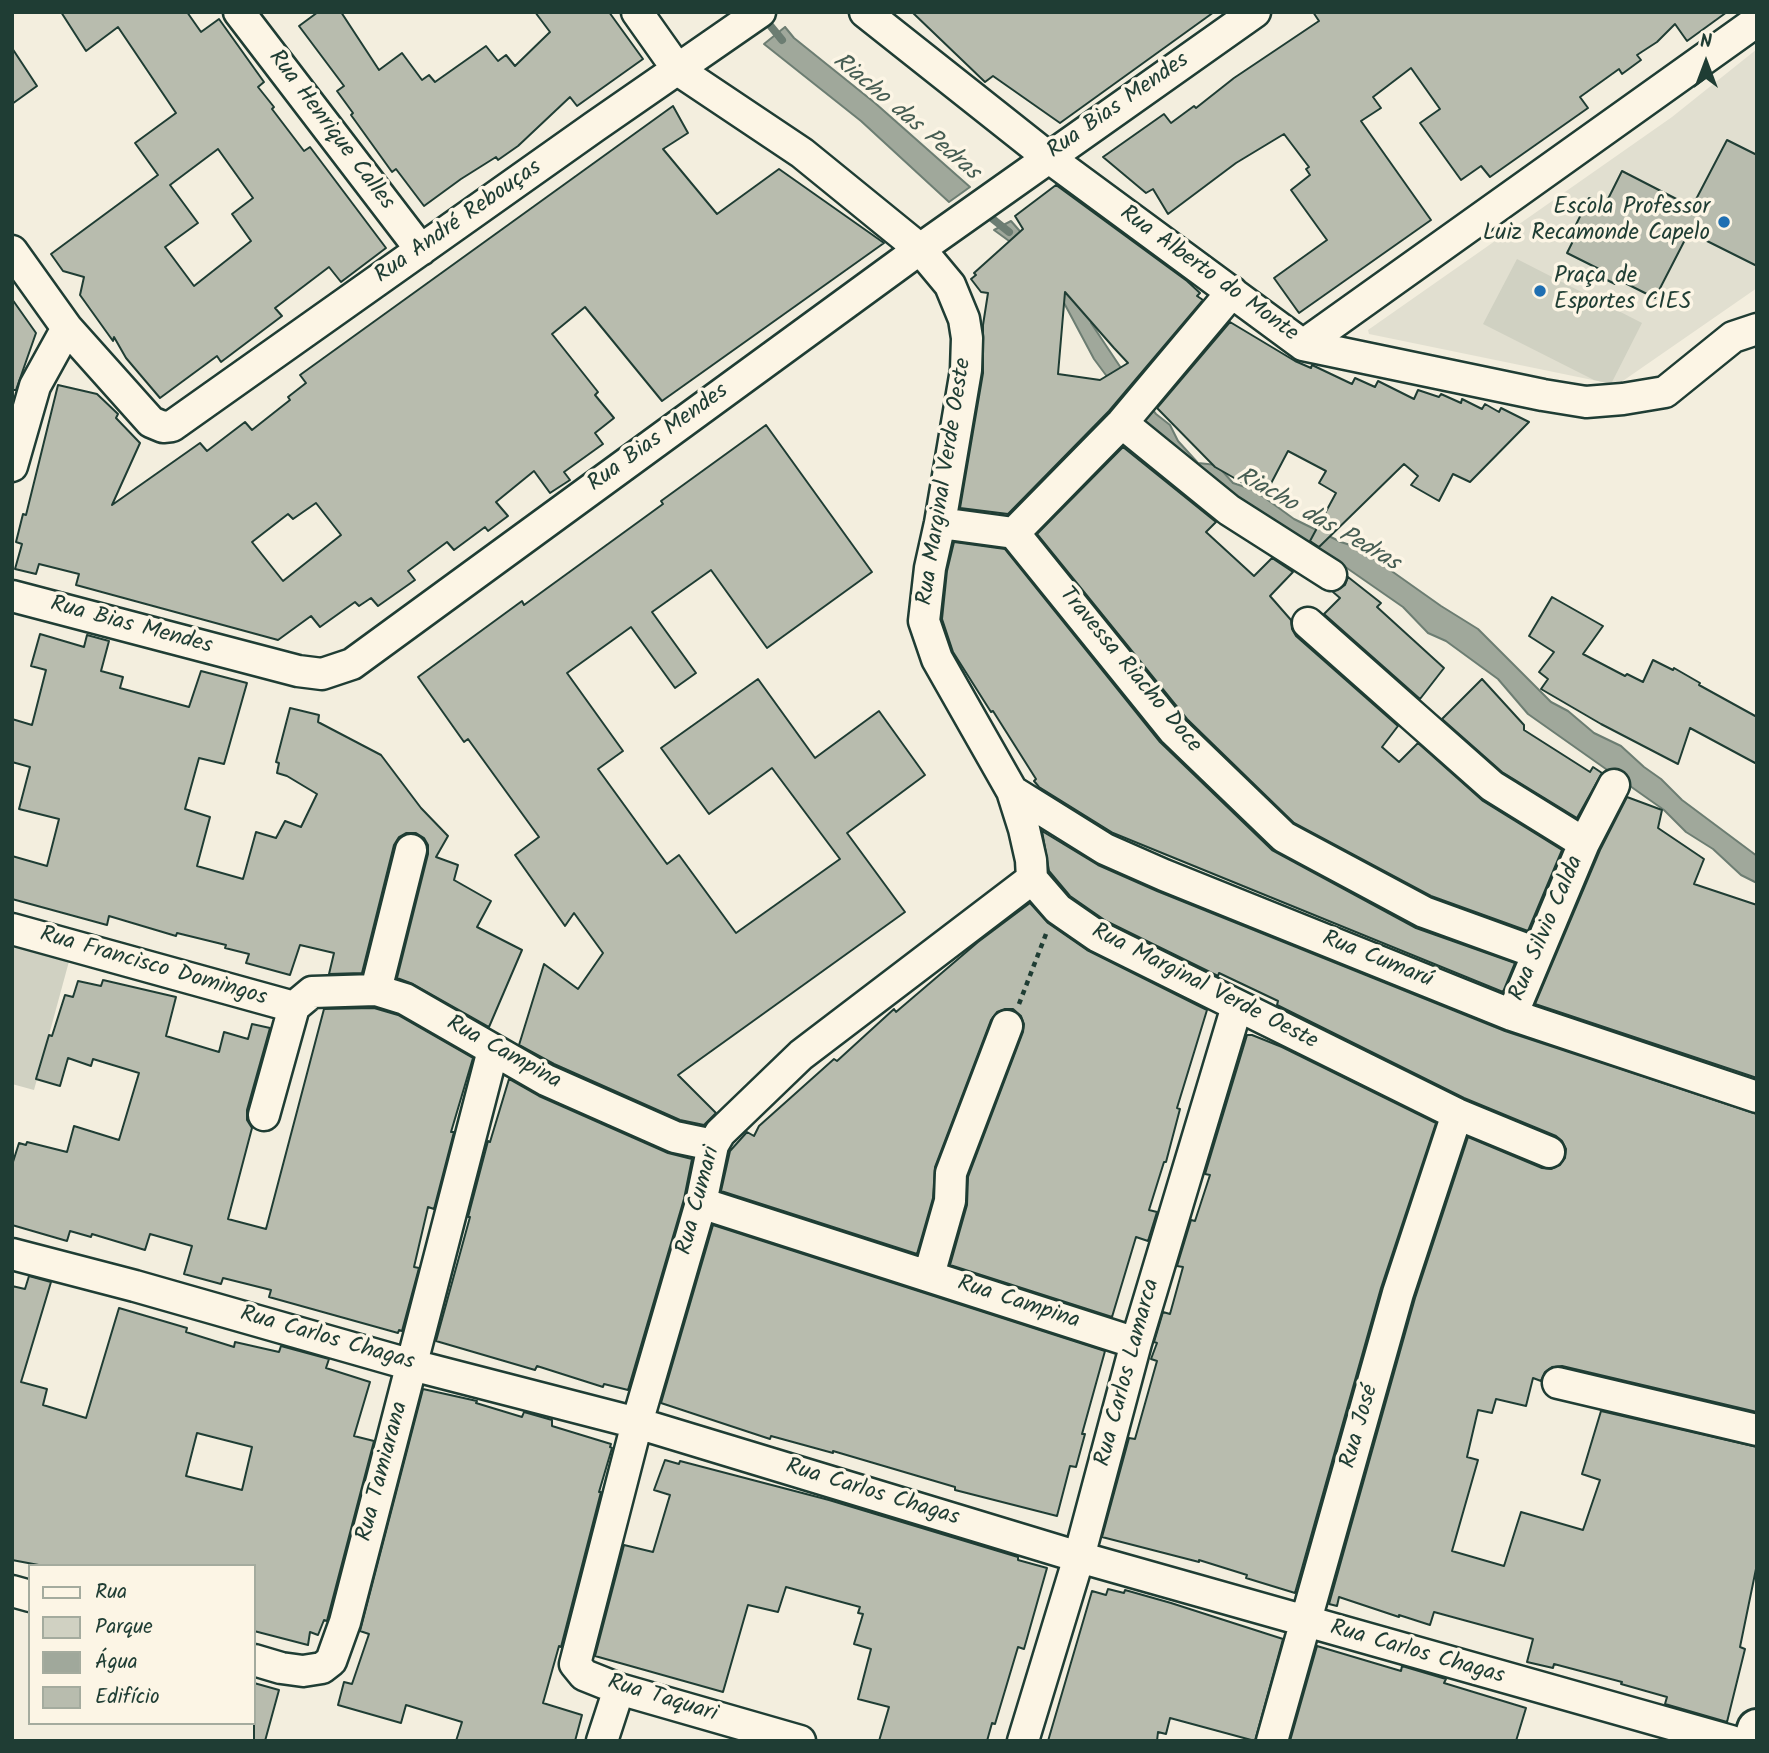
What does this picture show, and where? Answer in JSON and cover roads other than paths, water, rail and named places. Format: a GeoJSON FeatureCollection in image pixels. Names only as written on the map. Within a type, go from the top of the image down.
{"type":"FeatureCollection","features":[{"type":"Feature","properties":{"kind":"main road"},"geometry":{"type":"LineString","coordinates":[[1753,1741],[1757,1729]]}},
{"type":"Feature","properties":{"kind":"street","name":"Rua Henrique Calles"},"geometry":{"type":"LineString","coordinates":[[239,12],[421,250]]}},
{"type":"Feature","properties":{"kind":"street"},"geometry":{"type":"LineString","coordinates":[[638,12],[678,70]]}},
{"type":"Feature","properties":{"kind":"street","name":"Rua Alberto do Monte"},"geometry":{"type":"LineString","coordinates":[[866,12],[1048,158],[1303,345],[1543,396],[1586,402],[1665,392],[1733,337],[1757,329]]}},
{"type":"Feature","properties":{"kind":"street","name":"Rua Bias Mendes"},"geometry":{"type":"LineString","coordinates":[[12,596],[299,671],[322,674],[352,664],[920,249],[1255,12]]}},
{"type":"Feature","properties":{"kind":"street","name":"Rua André Rebouças"},"geometry":{"type":"LineString","coordinates":[[67,328],[150,422],[157,426],[172,426],[753,17]]}},
{"type":"Feature","properties":{"kind":"street"},"geometry":{"type":"LineString","coordinates":[[1303,345],[1757,21]]}},
{"type":"Feature","properties":{"kind":"street","name":"Rua Marginal Verde Oeste"},"geometry":{"type":"LineString","coordinates":[[678,70],[802,153],[920,249],[950,285],[964,319],[967,338],[966,370],[930,568],[924,621],[937,659],[1012,790],[1024,829],[1032,878],[1058,909],[1097,936],[1457,1114],[1549,1152]]}},
{"type":"Feature","properties":{"kind":"street"},"geometry":{"type":"LineString","coordinates":[[12,251],[67,328],[35,386],[12,466]]}},
{"type":"Feature","properties":{"kind":"street"},"geometry":{"type":"LineString","coordinates":[[940,523],[1014,533],[1126,419],[1232,292]]}},
{"type":"Feature","properties":{"kind":"street"},"geometry":{"type":"LineString","coordinates":[[1126,419],[1229,510],[1331,575]]}},
{"type":"Feature","properties":{"kind":"street","name":"Travessa Riacho Doce"},"geometry":{"type":"LineString","coordinates":[[1014,533],[1174,731],[1284,836],[1424,912],[1537,953]]}},
{"type":"Feature","properties":{"kind":"street"},"geometry":{"type":"LineString","coordinates":[[1308,623],[1492,786],[1584,843]]}},
{"type":"Feature","properties":{"kind":"street","name":"Rua Silvio Calda"},"geometry":{"type":"LineString","coordinates":[[1512,1015],[1584,843],[1614,785]]}},
{"type":"Feature","properties":{"kind":"street","name":"Rua Cumarú"},"geometry":{"type":"LineString","coordinates":[[1012,790],[1105,849],[1128,860],[1512,1015],[1757,1097]]}},
{"type":"Feature","properties":{"kind":"street"},"geometry":{"type":"LineString","coordinates":[[376,990],[411,850]]}},
{"type":"Feature","properties":{"kind":"street","name":"Rua Cumari"},"geometry":{"type":"LineString","coordinates":[[576,1658],[637,1423],[701,1203],[713,1145],[720,1133],[801,1055],[1032,878]]}},
{"type":"Feature","properties":{"kind":"street","name":"Rua Francisco Domingos"},"geometry":{"type":"LineString","coordinates":[[12,929],[294,1007]]}},
{"type":"Feature","properties":{"kind":"street","name":"Rua Campina"},"geometry":{"type":"LineString","coordinates":[[294,1007],[312,992],[376,990],[405,999],[546,1080],[675,1137],[713,1145]]}},
{"type":"Feature","properties":{"kind":"street","name":"Rua Carlos Lamarca"},"geometry":{"type":"LineString","coordinates":[[1023,1741],[1079,1557],[1136,1343],[1237,1006]]}},
{"type":"Feature","properties":{"kind":"street"},"geometry":{"type":"LineString","coordinates":[[264,1115],[294,1007]]}},
{"type":"Feature","properties":{"kind":"street"},"geometry":{"type":"LineString","coordinates":[[929,1275],[950,1201],[951,1173],[1007,1026]]}},
{"type":"Feature","properties":{"kind":"street","name":"Rua Tamiarana"},"geometry":{"type":"LineString","coordinates":[[256,1660],[303,1671],[322,1668],[331,1661],[345,1622],[493,1050]]}},
{"type":"Feature","properties":{"kind":"street","name":"Rua José"},"geometry":{"type":"LineString","coordinates":[[1272,1741],[1398,1293],[1457,1114]]}},
{"type":"Feature","properties":{"kind":"street","name":"Rua Campina"},"geometry":{"type":"LineString","coordinates":[[701,1203],[1136,1343]]}},
{"type":"Feature","properties":{"kind":"street","name":"Rua Carlos Chagas"},"geometry":{"type":"LineString","coordinates":[[12,1254],[412,1365],[637,1423],[1079,1557],[1731,1741]]}},
{"type":"Feature","properties":{"kind":"street"},"geometry":{"type":"LineString","coordinates":[[1558,1383],[1757,1430]]}},
{"type":"Feature","properties":{"kind":"street","name":"Rua Taquari"},"geometry":{"type":"LineString","coordinates":[[576,1658],[575,1664],[584,1675],[619,1689],[800,1741]]}},
{"type":"Feature","properties":{"kind":"street"},"geometry":{"type":"LineString","coordinates":[[602,1741],[619,1689]]}},
{"type":"Feature","properties":{"kind":"water"},"geometry":{"type":"Polygon","coordinates":[[[785,27],[794,38],[875,103],[970,187],[949,202],[861,121],[764,44],[785,27]]]}},
{"type":"Feature","properties":{"kind":"water"},"geometry":{"type":"Polygon","coordinates":[[[1011,221],[1090,311],[1091,323],[1131,383],[1156,414],[1170,425],[1178,441],[1198,463],[1217,465],[1233,483],[1254,490],[1294,519],[1359,548],[1478,629],[1551,702],[1568,711],[1594,733],[1621,746],[1682,800],[1757,856],[1757,883],[1741,875],[1713,849],[1686,832],[1664,810],[1528,714],[1498,679],[1446,641],[1428,633],[1403,607],[1331,557],[1301,548],[1130,414],[1117,390],[1094,359],[1063,301],[1020,249],[994,230],[1011,221]]]}},
{"type":"Feature","properties":{"kind":"waterway","name":"Riacho das Pedras"},"geometry":{"type":"LineString","coordinates":[[764,18],[782,40]]}},
{"type":"Feature","properties":{"kind":"waterway","name":"Riacho das Pedras"},"geometry":{"type":"LineString","coordinates":[[984,212],[1009,232]]}},
{"type":"Feature","properties":{"kind":"place","name":"Escola Professor Luiz Recamonde Capelo"},"geometry":{"type":"Point","coordinates":[1724,222]}},
{"type":"Feature","properties":{"kind":"place","name":"Praça de Esportes CIES"},"geometry":{"type":"Point","coordinates":[1540,291]}}]}
